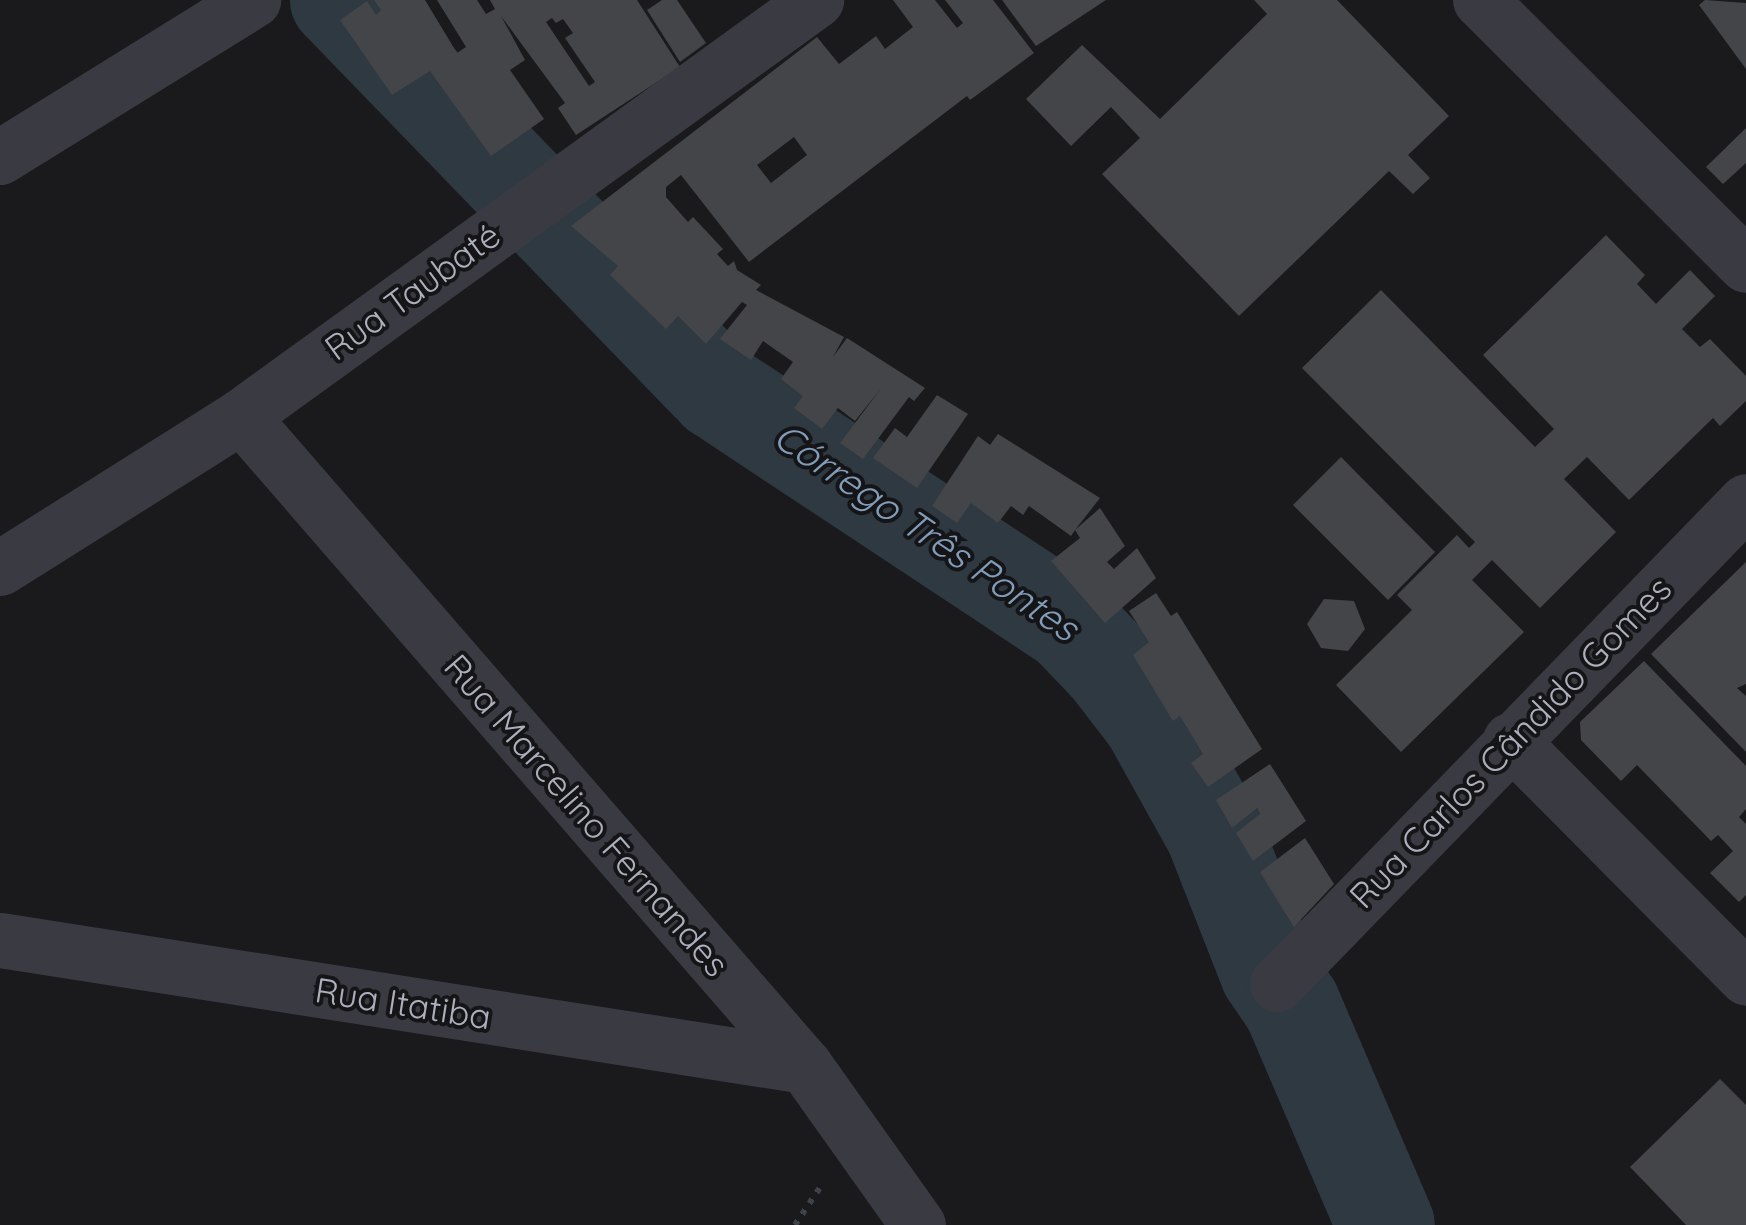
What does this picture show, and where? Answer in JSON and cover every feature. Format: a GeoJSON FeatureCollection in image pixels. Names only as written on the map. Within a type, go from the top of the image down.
{"type":"FeatureCollection","features":[{"type":"Feature","properties":{"kind":"street"},"geometry":{"type":"LineString","coordinates":[[0,158],[200,38],[253,0]]}},
{"type":"Feature","properties":{"kind":"street","name":"Rua Taubaté"},"geometry":{"type":"LineString","coordinates":[[0,568],[241,416],[816,0]]}},
{"type":"Feature","properties":{"kind":"street"},"geometry":{"type":"LineString","coordinates":[[1500,6],[1746,265]]}},
{"type":"Feature","properties":{"kind":"street","name":"Rua Marcelino Fernandes"},"geometry":{"type":"LineString","coordinates":[[241,416],[805,1066],[918,1225]]}},
{"type":"Feature","properties":{"kind":"street","name":"Rua Carlos Cândido Gomes"},"geometry":{"type":"LineString","coordinates":[[1276,984],[1746,502]]}},
{"type":"Feature","properties":{"kind":"street"},"geometry":{"type":"LineString","coordinates":[[1510,740],[1746,978]]}},
{"type":"Feature","properties":{"kind":"street","name":"Rua Itatiba"},"geometry":{"type":"LineString","coordinates":[[0,940],[805,1066]]}},
{"type":"Feature","properties":{"kind":"building"},"geometry":{"type":"Polygon","coordinates":[[[374,0],[425,0],[457,53],[466,47],[437,0],[477,0],[486,14],[495,9],[490,0],[637,0],[680,67],[576,135],[558,108],[565,103],[501,16],[525,60],[510,70],[544,119],[491,156],[430,71],[392,95],[340,20],[367,1],[376,15],[381,10],[374,0]],[[552,18],[546,22],[589,86],[595,82],[565,38],[573,33],[563,19],[556,23],[552,18]]]}},
{"type":"Feature","properties":{"kind":"building"},"geometry":{"type":"Polygon","coordinates":[[[662,0],[677,0],[706,43],[680,62],[647,10],[662,0]]]}},
{"type":"Feature","properties":{"kind":"building"},"geometry":{"type":"Polygon","coordinates":[[[893,0],[935,0],[957,28],[963,23],[945,0],[993,0],[1034,53],[970,100],[967,96],[749,262],[681,175],[666,187],[666,197],[688,222],[693,217],[723,249],[717,254],[728,266],[734,261],[737,270],[761,285],[756,290],[844,337],[833,357],[847,338],[925,388],[914,401],[909,397],[863,459],[840,443],[882,387],[855,421],[838,408],[822,429],[794,408],[803,396],[781,379],[793,362],[763,341],[751,360],[720,339],[747,305],[742,302],[706,344],[678,316],[666,329],[610,275],[618,266],[571,226],[817,37],[839,64],[876,36],[885,49],[913,27],[893,0]],[[794,137],[757,165],[771,183],[807,155],[794,137]]]}},
{"type":"Feature","properties":{"kind":"building"},"geometry":{"type":"Polygon","coordinates":[[[1002,0],[1106,0],[1036,46],[1002,0]]]}},
{"type":"Feature","properties":{"kind":"building"},"geometry":{"type":"Polygon","coordinates":[[[1254,0],[1337,0],[1449,116],[1408,155],[1430,178],[1413,194],[1389,171],[1239,316],[1102,174],[1140,138],[1111,107],[1071,146],[1026,99],[1082,45],[1160,119],[1267,14],[1254,0]]]}},
{"type":"Feature","properties":{"kind":"building"},"geometry":{"type":"Polygon","coordinates":[[[1705,0],[1746,3],[1746,69],[1699,5],[1705,0]]]}},
{"type":"Feature","properties":{"kind":"building"},"geometry":{"type":"Polygon","coordinates":[[[1746,128],[1746,163],[1723,184],[1706,167],[1746,128]]]}},
{"type":"Feature","properties":{"kind":"building"},"geometry":{"type":"Polygon","coordinates":[[[1606,235],[1645,275],[1637,284],[1656,304],[1690,270],[1715,296],[1682,329],[1700,347],[1710,339],[1746,376],[1746,401],[1720,426],[1713,418],[1629,500],[1587,457],[1564,479],[1616,532],[1540,608],[1492,560],[1472,580],[1524,632],[1401,752],[1336,685],[1412,610],[1397,595],[1457,535],[1469,548],[1475,542],[1302,368],[1381,290],[1535,447],[1554,429],[1483,355],[1606,235]]]}},
{"type":"Feature","properties":{"kind":"building"},"geometry":{"type":"Polygon","coordinates":[[[937,395],[968,414],[917,488],[873,458],[895,428],[907,437],[937,395]]]}},
{"type":"Feature","properties":{"kind":"building"},"geometry":{"type":"Polygon","coordinates":[[[998,434],[1100,498],[1071,536],[1029,506],[1023,515],[1011,506],[998,523],[971,503],[957,523],[932,506],[978,436],[990,445],[998,434]]]}},
{"type":"Feature","properties":{"kind":"building"},"geometry":{"type":"Polygon","coordinates":[[[1341,457],[1435,552],[1388,600],[1293,505],[1341,457]]]}},
{"type":"Feature","properties":{"kind":"building"},"geometry":{"type":"Polygon","coordinates":[[[1100,508],[1125,546],[1107,562],[1114,569],[1137,548],[1156,578],[1105,623],[1051,561],[1080,538],[1075,530],[1100,508]]]}},
{"type":"Feature","properties":{"kind":"building"},"geometry":{"type":"Polygon","coordinates":[[[1746,562],[1746,684],[1737,688],[1746,696],[1746,752],[1651,654],[1746,562]]]}},
{"type":"Feature","properties":{"kind":"building"},"geometry":{"type":"Polygon","coordinates":[[[1156,593],[1171,616],[1177,612],[1262,749],[1208,787],[1191,763],[1203,754],[1180,716],[1173,721],[1133,655],[1149,642],[1129,611],[1156,593]]]}},
{"type":"Feature","properties":{"kind":"building"},"geometry":{"type":"Polygon","coordinates":[[[1324,599],[1354,601],[1365,629],[1348,651],[1321,648],[1307,624],[1324,599]]]}},
{"type":"Feature","properties":{"kind":"building"},"geometry":{"type":"Polygon","coordinates":[[[1644,661],[1746,766],[1746,809],[1739,817],[1746,824],[1746,895],[1739,902],[1710,873],[1733,851],[1718,835],[1711,841],[1637,765],[1621,781],[1581,740],[1580,722],[1644,661]]]}},
{"type":"Feature","properties":{"kind":"building"},"geometry":{"type":"Polygon","coordinates":[[[1270,764],[1306,821],[1253,861],[1236,833],[1260,814],[1257,808],[1232,828],[1216,800],[1270,764]]]}},
{"type":"Feature","properties":{"kind":"building"},"geometry":{"type":"Polygon","coordinates":[[[1305,838],[1334,884],[1294,927],[1260,872],[1305,838]]]}},
{"type":"Feature","properties":{"kind":"building"},"geometry":{"type":"Polygon","coordinates":[[[1720,1079],[1746,1105],[1746,1225],[1686,1225],[1630,1167],[1720,1079]]]}},
{"type":"Feature","properties":{"kind":"waterway","name":"Córrego Três Pontes"},"geometry":{"type":"LineString","coordinates":[[339,0],[718,391],[1070,624],[1111,667],[1151,719],[1214,832],[1269,972],[1292,1006],[1386,1225]]}}]}
